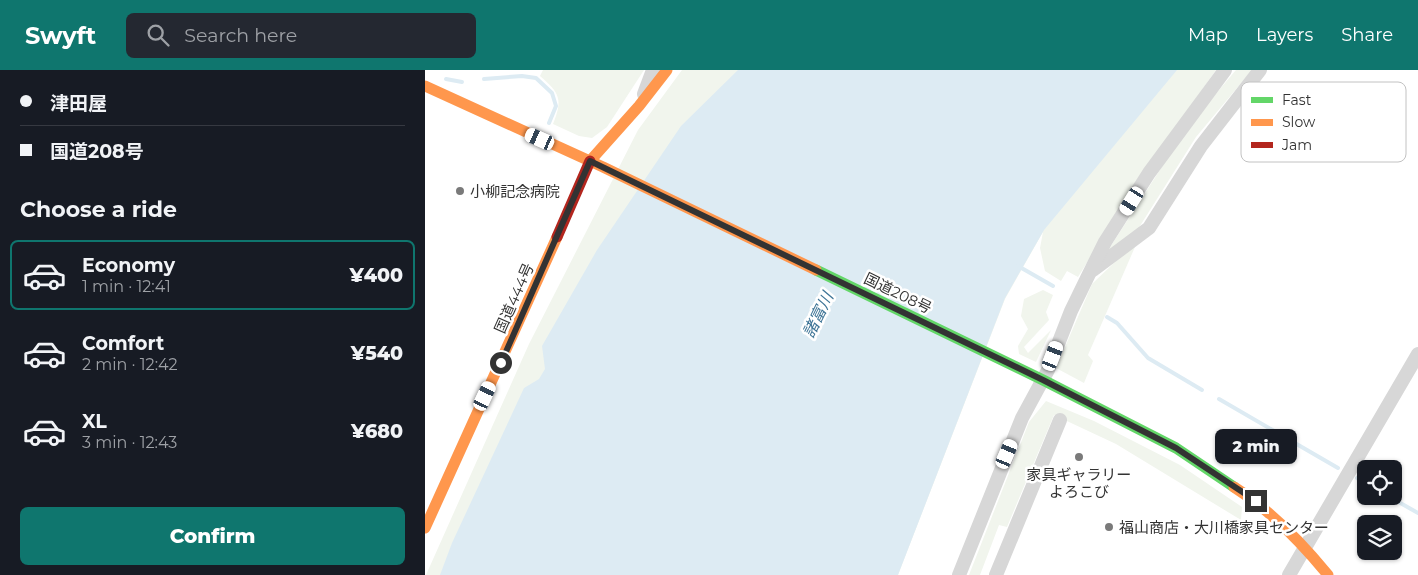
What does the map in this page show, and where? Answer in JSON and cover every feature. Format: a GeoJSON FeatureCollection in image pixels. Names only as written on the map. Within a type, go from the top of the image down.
{"type":"FeatureCollection","features":[{"type":"Feature","properties":{"kind":"main road","name":"国道444号"},"geometry":{"type":"LineString","coordinates":[[425,528],[516,330],[590,161],[639,106],[667,70]]}},
{"type":"Feature","properties":{"kind":"main road","name":"国道208号"},"geometry":{"type":"LineString","coordinates":[[425,86],[603,167],[1028,372],[1176,448],[1256,501],[1306,548],[1328,575]]}},
{"type":"Feature","properties":{"kind":"street"},"geometry":{"type":"LineString","coordinates":[[639,106],[653,70]]}},
{"type":"Feature","properties":{"kind":"street"},"geometry":{"type":"LineString","coordinates":[[959,575],[1022,418],[1043,380],[1071,310],[1105,242],[1149,173],[1225,70]]}},
{"type":"Feature","properties":{"kind":"street"},"geometry":{"type":"LineString","coordinates":[[1251,82],[1260,70]]}},
{"type":"Feature","properties":{"kind":"street"},"geometry":{"type":"LineString","coordinates":[[1089,274],[1149,228],[1201,146],[1241,94]]}},
{"type":"Feature","properties":{"kind":"street"},"geometry":{"type":"LineString","coordinates":[[1289,575],[1418,354]]}},
{"type":"Feature","properties":{"kind":"street"},"geometry":{"type":"LineString","coordinates":[[996,575],[1060,420]]}},
{"type":"Feature","properties":{"kind":"shaded area"},"geometry":{"type":"Polygon","coordinates":[[[543,70],[644,70],[607,127],[592,138],[579,136],[553,124],[558,109],[558,97],[552,87],[540,76],[543,70]]]}},
{"type":"Feature","properties":{"kind":"shaded area"},"geometry":{"type":"Polygon","coordinates":[[[682,70],[756,70],[562,376],[451,575],[426,575],[529,344],[638,130],[682,70]]]}},
{"type":"Feature","properties":{"kind":"shaded area"},"geometry":{"type":"Polygon","coordinates":[[[1148,70],[1216,70],[1139,179],[1078,277],[1067,271],[1061,281],[1045,271],[1040,248],[1043,232],[1005,299],[898,575],[885,575],[1004,271],[1148,70]]]}},
{"type":"Feature","properties":{"kind":"shaded area"},"geometry":{"type":"Polygon","coordinates":[[[1236,70],[1252,70],[1196,137],[1138,229],[1107,252],[1187,128],[1236,70]]]}},
{"type":"Feature","properties":{"kind":"shaded area"},"geometry":{"type":"Polygon","coordinates":[[[1138,240],[1088,355],[1093,361],[1084,383],[1056,368],[1092,284],[1138,240]]]}},
{"type":"Feature","properties":{"kind":"shaded area"},"geometry":{"type":"Polygon","coordinates":[[[1043,290],[1053,295],[1046,312],[1049,320],[1024,347],[1028,353],[1051,330],[1036,362],[1019,354],[1018,346],[1028,329],[1021,316],[1024,299],[1043,290]]]}},
{"type":"Feature","properties":{"kind":"shaded area"},"geometry":{"type":"Polygon","coordinates":[[[1046,401],[1094,421],[1180,465],[1242,507],[1241,520],[1116,444],[1054,415],[1007,527],[999,525],[980,575],[969,575],[1029,422],[1046,401]]]}},
{"type":"Feature","properties":{"kind":"water","name":"諸富川"},"geometry":{"type":"Polygon","coordinates":[[[738,70],[1177,70],[1044,230],[1005,298],[898,575],[440,575],[452,543],[524,388],[539,379],[545,369],[542,346],[597,250],[681,126],[738,70]]]}},
{"type":"Feature","properties":{"kind":"waterway"},"geometry":{"type":"LineString","coordinates":[[484,79],[522,76],[536,78],[552,93],[556,106],[549,123]]}},
{"type":"Feature","properties":{"kind":"waterway"},"geometry":{"type":"LineString","coordinates":[[446,79],[462,82]]}},
{"type":"Feature","properties":{"kind":"waterway"},"geometry":{"type":"LineString","coordinates":[[1018,266],[1053,286]]}},
{"type":"Feature","properties":{"kind":"waterway"},"geometry":{"type":"LineString","coordinates":[[1107,317],[1117,323],[1148,358],[1202,390]]}},
{"type":"Feature","properties":{"kind":"waterway"},"geometry":{"type":"LineString","coordinates":[[1219,399],[1338,468]]}},
{"type":"Feature","properties":{"kind":"waterway"},"geometry":{"type":"LineString","coordinates":[[1402,504],[1418,513]]}},
{"type":"Feature","properties":{"kind":"traffic: fast"},"geometry":{"type":"LineString","coordinates":[[816,270],[1043,380],[1176,448],[1234,487]]}},
{"type":"Feature","properties":{"kind":"traffic: slow"},"geometry":{"type":"LineString","coordinates":[[590,161],[639,106],[667,70]]}},
{"type":"Feature","properties":{"kind":"traffic: slow"},"geometry":{"type":"LineString","coordinates":[[425,86],[603,167],[816,270]]}},
{"type":"Feature","properties":{"kind":"traffic: slow"},"geometry":{"type":"LineString","coordinates":[[425,528],[557,237]]}},
{"type":"Feature","properties":{"kind":"traffic: slow"},"geometry":{"type":"LineString","coordinates":[[1234,487],[1284,527],[1328,575]]}},
{"type":"Feature","properties":{"kind":"traffic: jam"},"geometry":{"type":"LineString","coordinates":[[557,237],[590,161]]}},
{"type":"Feature","properties":{"kind":"place","name":"小柳記念病院"},"geometry":{"type":"Point","coordinates":[460,191]}},
{"type":"Feature","properties":{"kind":"place","name":"家具ギャラリー よろこび"},"geometry":{"type":"Point","coordinates":[1079,457]}},
{"type":"Feature","properties":{"kind":"place","name":"福山商店・大川橋家具センター"},"geometry":{"type":"Point","coordinates":[1109,527]}},
{"type":"Feature","properties":{"kind":"route"},"geometry":{"type":"LineString","coordinates":[[501,363],[590,161],[1043,380],[1176,448],[1256,501]]}}]}
